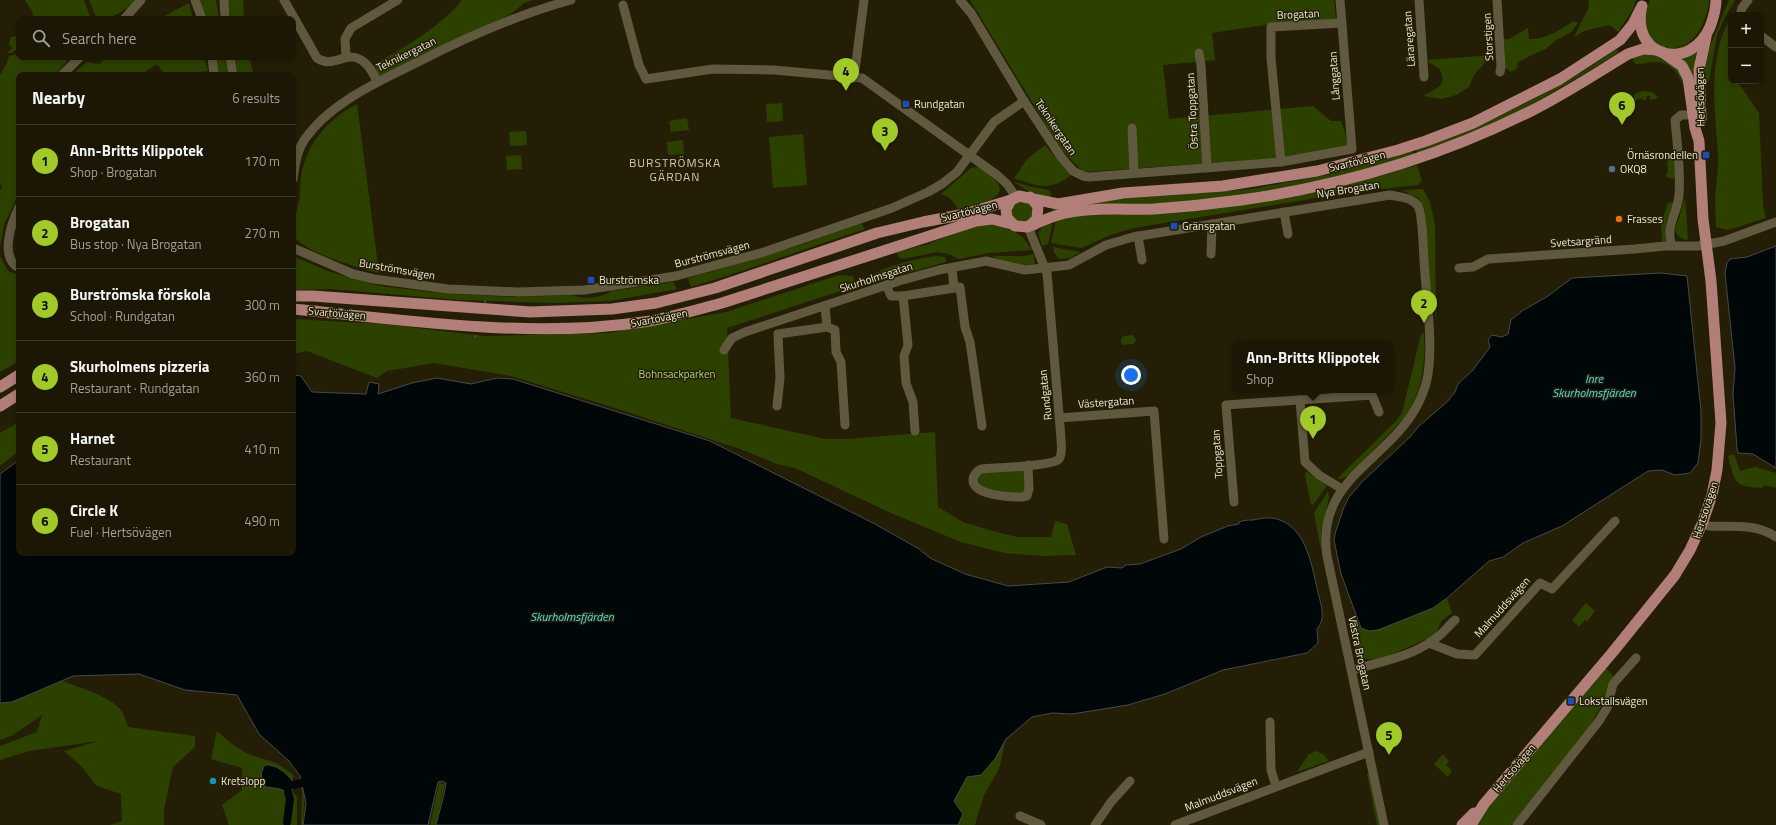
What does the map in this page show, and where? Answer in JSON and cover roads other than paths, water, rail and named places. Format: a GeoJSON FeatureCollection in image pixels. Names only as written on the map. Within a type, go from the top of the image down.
{"type":"FeatureCollection","features":[{"type":"Feature","properties":{"kind":"main road"},"geometry":{"type":"LineString","coordinates":[[1710,26],[1716,0]]}},
{"type":"Feature","properties":{"kind":"main road"},"geometry":{"type":"LineString","coordinates":[[1643,2],[1640,19],[1643,33],[1648,43],[1660,51],[1674,55],[1688,52],[1696,46],[1710,26],[1724,0]]}},
{"type":"Feature","properties":{"kind":"main road","name":"Svartövägen"},"geometry":{"type":"LineString","coordinates":[[1030,197],[1058,204],[1124,193],[1223,186],[1316,171],[1398,150],[1473,123],[1560,79],[1620,40],[1627,32],[1643,2]]}},
{"type":"Feature","properties":{"kind":"main road","name":"Hertsövägen"},"geometry":{"type":"LineString","coordinates":[[1699,141],[1701,128],[1699,69],[1710,26]]}},
{"type":"Feature","properties":{"kind":"main road","name":"Svartövägen"},"geometry":{"type":"LineString","coordinates":[[1030,226],[1054,216],[1082,211],[1188,206],[1268,197],[1367,176],[1472,139],[1528,113],[1628,54],[1643,49],[1660,51]]}},
{"type":"Feature","properties":{"kind":"main road","name":"Hertsövägen"},"geometry":{"type":"LineString","coordinates":[[1462,825],[1484,804],[1652,606],[1675,575],[1690,550],[1702,524],[1717,470],[1721,423],[1707,244],[1703,219],[1699,141],[1693,115],[1690,88],[1685,71],[1676,61],[1660,51]]}},
{"type":"Feature","properties":{"kind":"main road"},"geometry":{"type":"LineString","coordinates":[[1022,195],[1030,197],[1036,203],[1039,210],[1037,219],[1030,226],[1020,228],[1012,224],[1006,212],[1007,206],[1013,198],[1022,195]]}},
{"type":"Feature","properties":{"kind":"main road","name":"Svartövägen"},"geometry":{"type":"LineString","coordinates":[[296,296],[314,296],[530,312],[612,309],[656,303],[715,288],[877,233],[965,214],[1013,198]]}},
{"type":"Feature","properties":{"kind":"main road","name":"Svartövägen"},"geometry":{"type":"LineString","coordinates":[[296,309],[451,324],[535,329],[568,329],[643,322],[680,315],[722,303],[976,221],[992,219],[1012,224]]}},
{"type":"Feature","properties":{"kind":"main road"},"geometry":{"type":"LineString","coordinates":[[0,387],[16,377]]}},
{"type":"Feature","properties":{"kind":"main road"},"geometry":{"type":"LineString","coordinates":[[0,406],[16,396]]}},
{"type":"Feature","properties":{"kind":"main road","name":"Hertsövägen"},"geometry":{"type":"LineString","coordinates":[[1471,825],[1484,804]]}},
{"type":"Feature","properties":{"kind":"street"},"geometry":{"type":"LineString","coordinates":[[127,16],[141,0]]}},
{"type":"Feature","properties":{"kind":"street"},"geometry":{"type":"LineString","coordinates":[[195,0],[201,16]]}},
{"type":"Feature","properties":{"kind":"street"},"geometry":{"type":"LineString","coordinates":[[224,0],[225,16]]}},
{"type":"Feature","properties":{"kind":"street"},"geometry":{"type":"LineString","coordinates":[[284,0],[293,16]]}},
{"type":"Feature","properties":{"kind":"street"},"geometry":{"type":"LineString","coordinates":[[346,56],[345,39],[351,28],[398,0]]}},
{"type":"Feature","properties":{"kind":"street","name":"Teknikergatan"},"geometry":{"type":"LineString","coordinates":[[296,161],[297,155],[306,138],[331,112],[377,81],[479,34],[534,11],[571,0]]}},
{"type":"Feature","properties":{"kind":"street"},"geometry":{"type":"LineString","coordinates":[[854,78],[864,0]]}},
{"type":"Feature","properties":{"kind":"street","name":"Teknikergatan"},"geometry":{"type":"LineString","coordinates":[[960,0],[975,20],[1024,101],[1061,157],[1076,173],[1086,177],[1280,162],[1352,149]]}},
{"type":"Feature","properties":{"kind":"street","name":"Långgatan"},"geometry":{"type":"LineString","coordinates":[[1340,0],[1352,149]]}},
{"type":"Feature","properties":{"kind":"street","name":"Läraregatan"},"geometry":{"type":"LineString","coordinates":[[1419,0],[1424,77]]}},
{"type":"Feature","properties":{"kind":"street","name":"Storstigen"},"geometry":{"type":"LineString","coordinates":[[1498,0],[1500,72]]}},
{"type":"Feature","properties":{"kind":"street"},"geometry":{"type":"LineString","coordinates":[[1741,12],[1748,0]]}},
{"type":"Feature","properties":{"kind":"street"},"geometry":{"type":"LineString","coordinates":[[623,5],[639,65],[646,79],[713,69],[774,70],[862,78],[970,155],[1007,184],[1013,198]]}},
{"type":"Feature","properties":{"kind":"street"},"geometry":{"type":"LineString","coordinates":[[296,21],[317,58],[323,62],[330,63],[346,56],[364,62],[377,81]]}},
{"type":"Feature","properties":{"kind":"street","name":"Brogatan"},"geometry":{"type":"LineString","coordinates":[[1280,162],[1271,58],[1271,27],[1342,23]]}},
{"type":"Feature","properties":{"kind":"street"},"geometry":{"type":"LineString","coordinates":[[1764,38],[1776,47]]}},
{"type":"Feature","properties":{"kind":"street","name":"Östra Toppgatan"},"geometry":{"type":"LineString","coordinates":[[1199,53],[1202,65],[1207,168]]}},
{"type":"Feature","properties":{"kind":"street"},"geometry":{"type":"LineString","coordinates":[[65,72],[77,60]]}},
{"type":"Feature","properties":{"kind":"street"},"geometry":{"type":"LineString","coordinates":[[212,60],[214,72]]}},
{"type":"Feature","properties":{"kind":"street"},"geometry":{"type":"LineString","coordinates":[[230,60],[232,72]]}},
{"type":"Feature","properties":{"kind":"street","name":"Burströmsvägen"},"geometry":{"type":"LineString","coordinates":[[296,249],[353,274],[374,279],[448,289],[518,292],[584,290],[676,276],[742,260],[892,208],[942,184],[957,172],[994,122],[1024,101]]}},
{"type":"Feature","properties":{"kind":"street","name":"Hertsövägen"},"geometry":{"type":"LineString","coordinates":[[1672,246],[1669,236],[1669,227],[1679,196],[1675,120],[1681,115],[1693,115]]}},
{"type":"Feature","properties":{"kind":"street"},"geometry":{"type":"LineString","coordinates":[[1132,128],[1134,173]]}},
{"type":"Feature","properties":{"kind":"street","name":"Nya Brogatan"},"geometry":{"type":"LineString","coordinates":[[1045,267],[1069,265],[1106,245],[1138,236],[1390,195],[1409,199],[1418,206],[1422,228],[1430,351],[1426,382],[1418,404],[1409,418],[1342,489]]}},
{"type":"Feature","properties":{"kind":"street"},"geometry":{"type":"LineString","coordinates":[[1284,212],[1288,234]]}},
{"type":"Feature","properties":{"kind":"street"},"geometry":{"type":"LineString","coordinates":[[16,213],[5,237],[3,248],[8,262],[16,266]]}},
{"type":"Feature","properties":{"kind":"street","name":"Svetsargränd"},"geometry":{"type":"LineString","coordinates":[[1459,268],[1473,267],[1488,259],[1707,244],[1724,241],[1776,222]]}},
{"type":"Feature","properties":{"kind":"street"},"geometry":{"type":"LineString","coordinates":[[1211,254],[1212,224]]}},
{"type":"Feature","properties":{"kind":"street","name":"Rundgatan"},"geometry":{"type":"LineString","coordinates":[[1028,465],[1029,489],[1026,496],[1011,497],[983,492],[975,486],[973,478],[981,469],[1028,465],[1048,464],[1059,459],[1061,453],[1045,267],[1030,226]]}},
{"type":"Feature","properties":{"kind":"street"},"geometry":{"type":"LineString","coordinates":[[1138,236],[1142,260]]}},
{"type":"Feature","properties":{"kind":"street","name":"Skurholmsgatan"},"geometry":{"type":"LineString","coordinates":[[724,350],[732,338],[886,285],[986,261],[1024,270],[1045,267]]}},
{"type":"Feature","properties":{"kind":"street"},"geometry":{"type":"LineString","coordinates":[[952,268],[954,288]]}},
{"type":"Feature","properties":{"kind":"street"},"geometry":{"type":"LineString","coordinates":[[886,285],[891,296],[904,296],[960,287],[965,327],[970,342],[982,426]]}},
{"type":"Feature","properties":{"kind":"street"},"geometry":{"type":"LineString","coordinates":[[904,296],[908,345],[904,356],[908,391],[913,402],[915,432]]}},
{"type":"Feature","properties":{"kind":"street"},"geometry":{"type":"LineString","coordinates":[[825,306],[827,327]]}},
{"type":"Feature","properties":{"kind":"street"},"geometry":{"type":"LineString","coordinates":[[784,320],[787,333]]}},
{"type":"Feature","properties":{"kind":"street"},"geometry":{"type":"LineString","coordinates":[[778,406],[780,378],[778,334],[827,327],[835,330],[836,352],[841,362],[845,425]]}},
{"type":"Feature","properties":{"kind":"street"},"geometry":{"type":"LineString","coordinates":[[1342,489],[1319,475],[1306,462],[1300,400],[1372,395],[1379,412]]}},
{"type":"Feature","properties":{"kind":"street","name":"Toppgatan"},"geometry":{"type":"LineString","coordinates":[[1234,502],[1226,405],[1300,400]]}},
{"type":"Feature","properties":{"kind":"street","name":"Västergatan"},"geometry":{"type":"LineString","coordinates":[[1059,418],[1154,411],[1164,539]]}},
{"type":"Feature","properties":{"kind":"street","name":"Västra Brogatan"},"geometry":{"type":"LineString","coordinates":[[1342,489],[1330,511],[1325,543],[1384,825]]}},
{"type":"Feature","properties":{"kind":"street","name":"Malmuddsvägen"},"geometry":{"type":"LineString","coordinates":[[1429,643],[1457,654],[1475,655],[1540,583],[1552,589],[1615,521]]}},
{"type":"Feature","properties":{"kind":"street"},"geometry":{"type":"LineString","coordinates":[[1702,524],[1709,526],[1753,527],[1762,529],[1776,538]]}},
{"type":"Feature","properties":{"kind":"street"},"geometry":{"type":"LineString","coordinates":[[1352,670],[1398,657],[1429,643],[1436,639],[1446,627],[1455,620]]}},
{"type":"Feature","properties":{"kind":"street"},"geometry":{"type":"LineString","coordinates":[[1517,825],[1599,721],[1607,708],[1614,684],[1636,658]]}},
{"type":"Feature","properties":{"kind":"street","name":"Malmuddsvägen"},"geometry":{"type":"LineString","coordinates":[[1270,722],[1271,770],[1276,786]]}},
{"type":"Feature","properties":{"kind":"street","name":"Malmuddsvägen"},"geometry":{"type":"LineString","coordinates":[[1175,825],[1369,752]]}},
{"type":"Feature","properties":{"kind":"street"},"geometry":{"type":"LineString","coordinates":[[1095,825],[1111,802],[1130,781]]}},
{"type":"Feature","properties":{"kind":"street"},"geometry":{"type":"LineString","coordinates":[[1020,816],[1042,825]]}},
{"type":"Feature","properties":{"kind":"water"},"geometry":{"type":"Polygon","coordinates":[[[1776,246],[1776,468],[1753,454],[1738,453],[1733,394],[1735,368],[1725,273],[1727,263],[1730,259],[1747,257],[1776,246]]]}},
{"type":"Feature","properties":{"kind":"water","name":"Inre Skurholmsfjärden"},"geometry":{"type":"Polygon","coordinates":[[[1661,273],[1687,276],[1701,411],[1701,439],[1698,463],[1690,473],[1675,475],[1662,470],[1648,471],[1562,526],[1523,543],[1503,557],[1489,561],[1447,598],[1433,608],[1378,630],[1369,631],[1361,628],[1341,574],[1334,540],[1344,507],[1349,497],[1362,482],[1410,437],[1419,426],[1447,402],[1455,392],[1458,384],[1473,370],[1490,347],[1488,340],[1492,335],[1502,337],[1508,334],[1511,320],[1522,311],[1548,296],[1572,278],[1661,273]]]}},
{"type":"Feature","properties":{"kind":"water","name":"Skurholmsfjärden"},"geometry":{"type":"Polygon","coordinates":[[[296,375],[301,376],[312,392],[366,394],[369,382],[379,384],[378,394],[412,383],[437,378],[471,384],[497,378],[513,379],[710,441],[875,524],[919,549],[930,558],[965,574],[1008,586],[1069,582],[1107,567],[1122,568],[1126,565],[1140,564],[1181,549],[1201,537],[1228,526],[1239,524],[1241,521],[1272,518],[1283,521],[1292,527],[1305,545],[1321,604],[1322,620],[1317,629],[1318,643],[1307,653],[1223,670],[1165,694],[1128,705],[1072,714],[1052,713],[1032,717],[1006,739],[995,759],[981,775],[967,777],[954,801],[963,814],[958,825],[436,825],[446,786],[446,783],[442,781],[438,782],[428,825],[303,825],[306,803],[300,776],[289,761],[259,734],[237,695],[185,690],[139,674],[73,676],[12,702],[0,703],[0,474],[16,462],[16,556],[296,556],[296,375]]]}},
{"type":"Feature","properties":{"kind":"water"},"geometry":{"type":"Polygon","coordinates":[[[265,765],[277,767],[286,774],[292,780],[292,791],[287,792],[280,789],[266,787],[261,776],[265,765]]]}},
{"type":"Feature","properties":{"kind":"waterway"},"geometry":{"type":"LineString","coordinates":[[293,785],[302,783]]}},
{"type":"Feature","properties":{"kind":"waterway"},"geometry":{"type":"LineString","coordinates":[[287,822],[290,799],[288,792]]}},
{"type":"Feature","properties":{"kind":"place","name":"Skurholmens pizzeria"},"geometry":{"type":"Point","coordinates":[846,91]}},
{"type":"Feature","properties":{"kind":"place","name":"Rundgatan"},"geometry":{"type":"Point","coordinates":[906,104]}},
{"type":"Feature","properties":{"kind":"place","name":"Circle K"},"geometry":{"type":"Point","coordinates":[1622,125]}},
{"type":"Feature","properties":{"kind":"place","name":"Burströmska förskola"},"geometry":{"type":"Point","coordinates":[885,151]}},
{"type":"Feature","properties":{"kind":"place","name":"Örnäsrondellen"},"geometry":{"type":"Point","coordinates":[1706,155]}},
{"type":"Feature","properties":{"kind":"place","name":"OKQ8"},"geometry":{"type":"Point","coordinates":[1612,169]}},
{"type":"Feature","properties":{"kind":"place","name":"Frasses"},"geometry":{"type":"Point","coordinates":[1619,219]}},
{"type":"Feature","properties":{"kind":"place","name":"Gränsgatan"},"geometry":{"type":"Point","coordinates":[1174,226]}},
{"type":"Feature","properties":{"kind":"place","name":"Burströmska"},"geometry":{"type":"Point","coordinates":[591,280]}},
{"type":"Feature","properties":{"kind":"place","name":"Brogatan"},"geometry":{"type":"Point","coordinates":[1424,323]}},
{"type":"Feature","properties":{"kind":"place","name":"Ann-Britts Klippotek"},"geometry":{"type":"Point","coordinates":[1313,439]}},
{"type":"Feature","properties":{"kind":"place","name":"Lokstallsvägen"},"geometry":{"type":"Point","coordinates":[1571,701]}},
{"type":"Feature","properties":{"kind":"place","name":"Harnet"},"geometry":{"type":"Point","coordinates":[1389,755]}},
{"type":"Feature","properties":{"kind":"place","name":"Kretslopp"},"geometry":{"type":"Point","coordinates":[213,781]}},
{"type":"Feature","properties":{"kind":"district","name":"BURSTRÖMSKA GÄRDAN"},"geometry":{"type":"Point","coordinates":[675,170]}},
{"type":"Feature","properties":{"kind":"park label","name":"Bohnsackparken"},"geometry":{"type":"Point","coordinates":[677,374]}}]}
